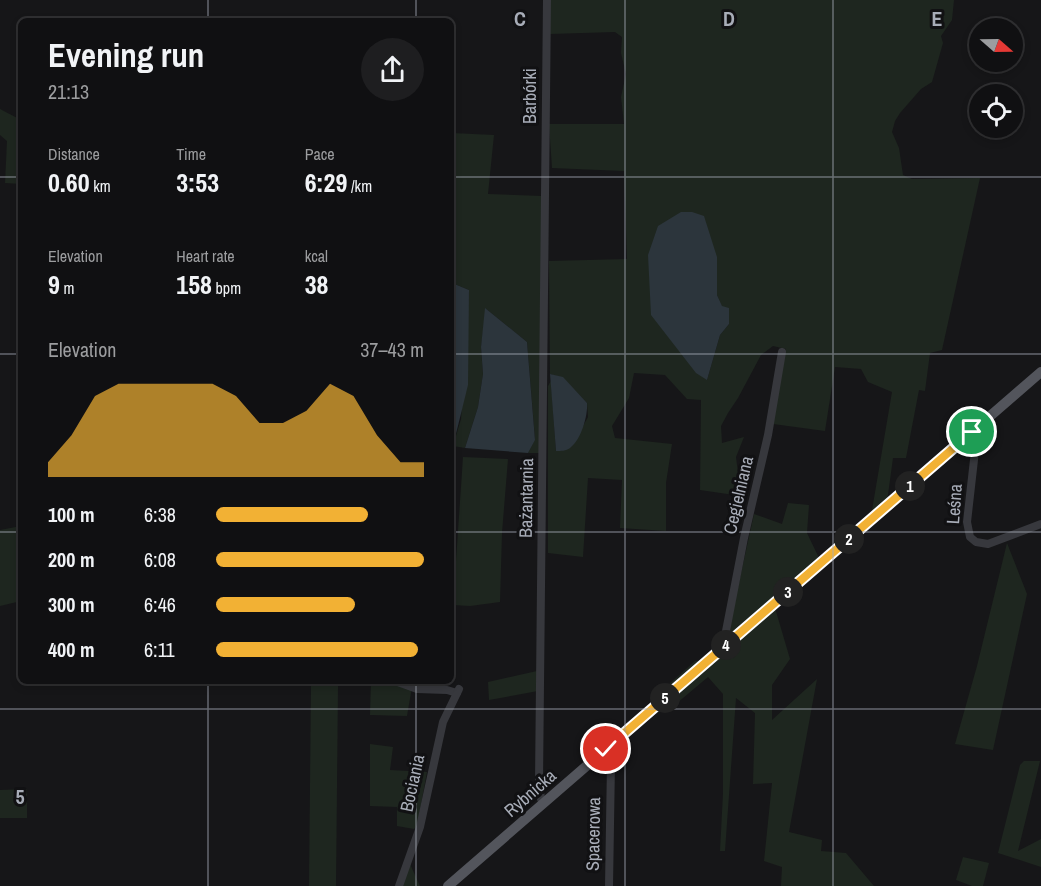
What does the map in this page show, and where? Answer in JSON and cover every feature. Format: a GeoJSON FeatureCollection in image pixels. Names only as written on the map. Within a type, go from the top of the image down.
{"type":"FeatureCollection","features":[{"type":"Feature","properties":{"kind":"main road","name":"Rybnicka"},"geometry":{"type":"LineString","coordinates":[[448,886],[1041,372]]}},
{"type":"Feature","properties":{"kind":"street","name":"Barbórki"},"geometry":{"type":"LineString","coordinates":[[544,192],[547,0]]}},
{"type":"Feature","properties":{"kind":"street","name":"Bażantarnia"},"geometry":{"type":"LineString","coordinates":[[543,803],[539,782],[544,192]]}},
{"type":"Feature","properties":{"kind":"street","name":"Cegielniana"},"geometry":{"type":"LineString","coordinates":[[726,645],[726,631],[744,538],[768,435],[782,352]]}},
{"type":"Feature","properties":{"kind":"street","name":"Leśna"},"geometry":{"type":"LineString","coordinates":[[972,432],[976,442],[967,522],[970,537],[976,542],[988,544],[1041,524]]}},
{"type":"Feature","properties":{"kind":"street","name":"Bociania"},"geometry":{"type":"LineString","coordinates":[[399,886],[420,827],[443,722],[458,691],[417,689],[403,684]]}},
{"type":"Feature","properties":{"kind":"street","name":"Spacerowa"},"geometry":{"type":"LineString","coordinates":[[606,749],[612,763],[609,886]]}},
{"type":"Feature","properties":{"kind":"shaded area"},"geometry":{"type":"Polygon","coordinates":[[[550,0],[954,0],[952,20],[941,36],[943,43],[932,82],[921,89],[900,113],[892,132],[899,148],[903,175],[912,179],[980,178],[942,350],[930,353],[925,391],[919,390],[906,458],[893,458],[887,502],[871,516],[892,392],[868,382],[861,369],[835,367],[825,431],[773,424],[786,349],[773,346],[761,355],[721,426],[722,443],[744,437],[736,457],[741,496],[700,490],[701,400],[687,399],[665,375],[634,373],[629,398],[612,426],[615,438],[672,444],[666,483],[666,531],[620,528],[622,480],[588,478],[583,557],[548,553],[548,386],[551,381],[556,451],[572,446],[588,417],[587,403],[563,378],[550,374],[549,261],[627,259],[624,171],[552,168],[549,124],[624,124],[621,97],[626,74],[621,53],[622,37],[615,32],[550,34],[550,0]],[[717,257],[707,380],[720,335],[729,324],[717,295],[717,257]]]}},
{"type":"Feature","properties":{"kind":"shaded area"},"geometry":{"type":"Polygon","coordinates":[[[0,109],[18,118],[18,184],[5,183],[7,141],[0,135],[0,109]]]}},
{"type":"Feature","properties":{"kind":"shaded area"},"geometry":{"type":"Polygon","coordinates":[[[454,133],[494,135],[488,194],[542,196],[540,453],[528,453],[535,439],[527,342],[486,309],[481,347],[483,374],[478,407],[465,448],[454,446],[461,419],[469,290],[454,284],[454,133]]]}},
{"type":"Feature","properties":{"kind":"shaded area"},"geometry":{"type":"Polygon","coordinates":[[[681,212],[692,212],[704,216],[717,257],[717,295],[722,306],[729,308],[729,324],[720,335],[707,380],[696,373],[651,315],[648,255],[658,226],[681,212]]]}},
{"type":"Feature","properties":{"kind":"shaded area"},"geometry":{"type":"Polygon","coordinates":[[[454,284],[469,290],[468,385],[454,442],[454,284]]]}},
{"type":"Feature","properties":{"kind":"shaded area"},"geometry":{"type":"Polygon","coordinates":[[[485,308],[527,342],[535,440],[528,453],[465,448],[478,407],[483,374],[481,347],[485,308]]]}},
{"type":"Feature","properties":{"kind":"shaded area"},"geometry":{"type":"Polygon","coordinates":[[[550,374],[563,377],[587,403],[585,421],[580,434],[574,444],[563,451],[556,451],[550,374]]]}},
{"type":"Feature","properties":{"kind":"shaded area"},"geometry":{"type":"Polygon","coordinates":[[[463,457],[508,459],[502,533],[500,602],[470,606],[454,605],[463,457]]]}},
{"type":"Feature","properties":{"kind":"shaded area"},"geometry":{"type":"Polygon","coordinates":[[[788,503],[809,505],[807,533],[819,558],[731,636],[728,633],[754,514],[782,524],[788,503]]]}},
{"type":"Feature","properties":{"kind":"shaded area"},"geometry":{"type":"Polygon","coordinates":[[[18,527],[18,602],[0,606],[0,530],[18,527]]]}},
{"type":"Feature","properties":{"kind":"shaded area"},"geometry":{"type":"Polygon","coordinates":[[[1007,543],[1027,594],[993,750],[955,744],[977,666],[1007,543]]]}},
{"type":"Feature","properties":{"kind":"shaded area"},"geometry":{"type":"Polygon","coordinates":[[[775,608],[790,659],[772,685],[772,720],[817,679],[789,832],[822,840],[821,851],[846,853],[874,886],[781,886],[782,867],[764,861],[772,783],[753,784],[755,713],[736,698],[725,851],[720,851],[723,793],[723,694],[708,677],[670,709],[659,710],[775,608]]]}},
{"type":"Feature","properties":{"kind":"shaded area"},"geometry":{"type":"Polygon","coordinates":[[[695,661],[702,661],[659,699],[657,695],[695,661]]]}},
{"type":"Feature","properties":{"kind":"shaded area"},"geometry":{"type":"Polygon","coordinates":[[[537,671],[538,691],[489,700],[488,682],[537,671]]]}},
{"type":"Feature","properties":{"kind":"shaded area"},"geometry":{"type":"Polygon","coordinates":[[[371,684],[412,684],[407,716],[370,715],[371,684]]]}},
{"type":"Feature","properties":{"kind":"shaded area"},"geometry":{"type":"Polygon","coordinates":[[[311,685],[338,686],[336,886],[309,886],[311,685]]]}},
{"type":"Feature","properties":{"kind":"shaded area"},"geometry":{"type":"Polygon","coordinates":[[[370,744],[393,747],[390,770],[427,772],[417,826],[414,829],[397,826],[397,807],[370,806],[370,744]]]}},
{"type":"Feature","properties":{"kind":"shaded area"},"geometry":{"type":"Polygon","coordinates":[[[1024,761],[1040,761],[1018,851],[1041,839],[1041,867],[998,853],[1020,765],[1024,761]]]}},
{"type":"Feature","properties":{"kind":"shaded area"},"geometry":{"type":"Polygon","coordinates":[[[27,789],[27,818],[0,818],[0,790],[27,789]]]}},
{"type":"Feature","properties":{"kind":"shaded area"},"geometry":{"type":"Polygon","coordinates":[[[963,857],[989,863],[983,886],[972,886],[956,880],[963,857]]]}},
{"type":"Feature","properties":{"kind":"shaded area"},"geometry":{"type":"Polygon","coordinates":[[[409,862],[420,886],[402,886],[409,862]]]}},
{"type":"Feature","properties":{"kind":"route"},"geometry":{"type":"LineString","coordinates":[[606,749],[972,432]]}}]}
